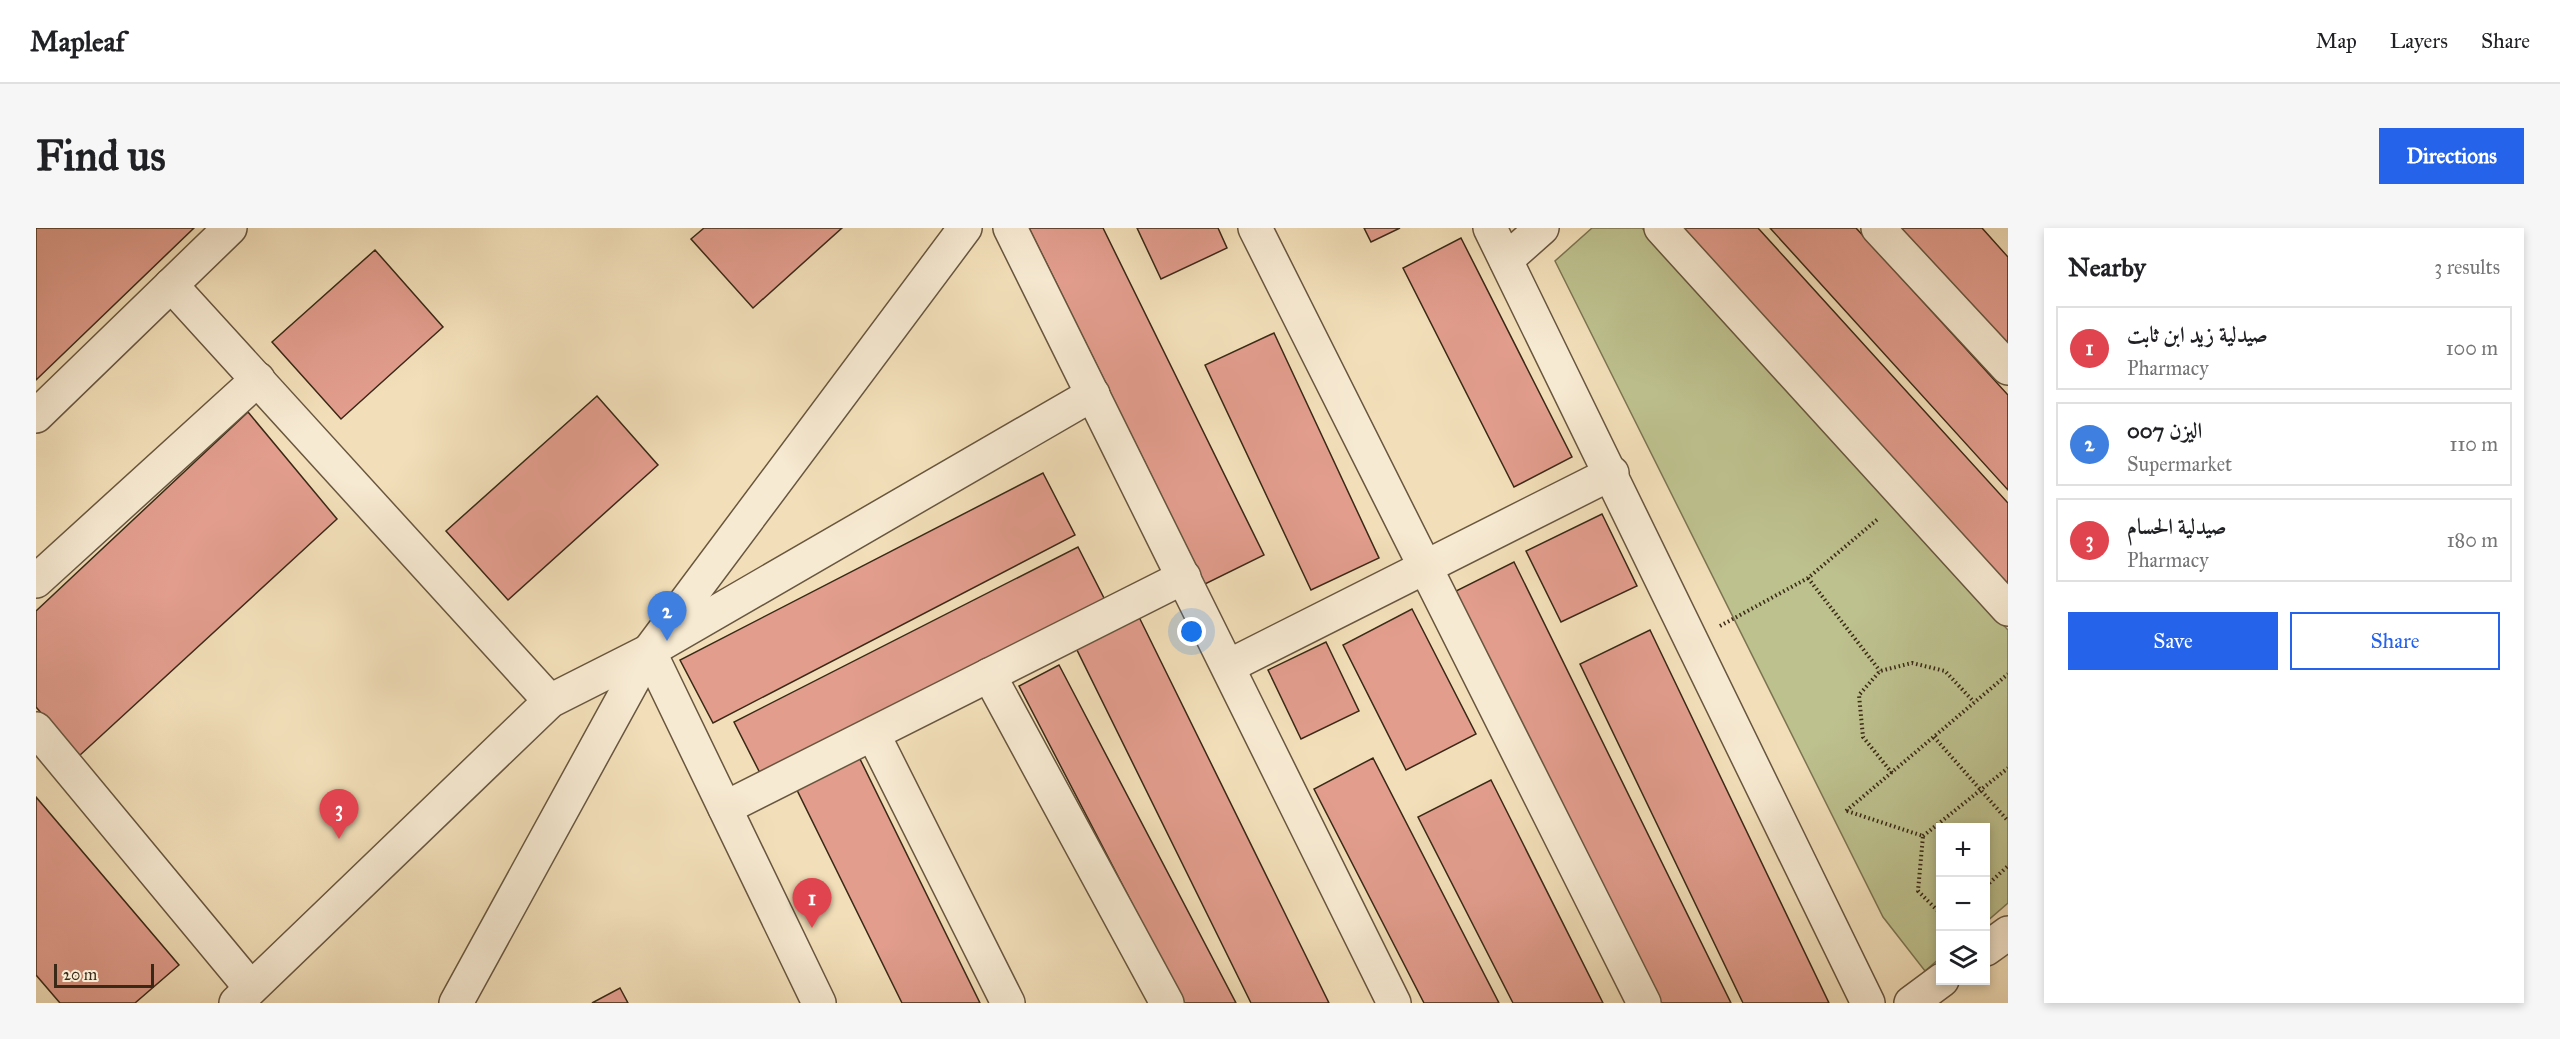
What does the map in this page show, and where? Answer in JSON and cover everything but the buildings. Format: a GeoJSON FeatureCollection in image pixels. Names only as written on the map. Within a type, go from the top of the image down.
{"type":"FeatureCollection","features":[{"type":"Feature","properties":{"kind":"street"},"geometry":{"type":"LineString","coordinates":[[36,416],[230,228]]}},
{"type":"Feature","properties":{"kind":"street"},"geometry":{"type":"LineString","coordinates":[[456,1003],[649,651],[965,228]]}},
{"type":"Feature","properties":{"kind":"street"},"geometry":{"type":"LineString","coordinates":[[1010,228],[1394,1003]]}},
{"type":"Feature","properties":{"kind":"street"},"geometry":{"type":"LineString","coordinates":[[1255,228],[1644,1003]]}},
{"type":"Feature","properties":{"kind":"street"},"geometry":{"type":"LineString","coordinates":[[1490,228],[1612,473],[1868,1003]]}},
{"type":"Feature","properties":{"kind":"street"},"geometry":{"type":"LineString","coordinates":[[1506,260],[1542,228]]}},
{"type":"Feature","properties":{"kind":"street"},"geometry":{"type":"LineString","coordinates":[[1660,228],[2008,609]]}},
{"type":"Feature","properties":{"kind":"street"},"geometry":{"type":"LineString","coordinates":[[1878,228],[2008,368]]}},
{"type":"Feature","properties":{"kind":"street"},"geometry":{"type":"LineString","coordinates":[[171,285],[550,701]]}},
{"type":"Feature","properties":{"kind":"street"},"geometry":{"type":"LineString","coordinates":[[36,581],[258,379]]}},
{"type":"Feature","properties":{"kind":"street"},"geometry":{"type":"LineString","coordinates":[[36,729],[244,996],[550,701],[649,651],[1093,394]]}},
{"type":"Feature","properties":{"kind":"street"},"geometry":{"type":"LineString","coordinates":[[1229,666],[1612,473]]}},
{"type":"Feature","properties":{"kind":"street"},"geometry":{"type":"LineString","coordinates":[[725,808],[1184,577]]}},
{"type":"Feature","properties":{"kind":"street"},"geometry":{"type":"LineString","coordinates":[[649,651],[819,1003]]}},
{"type":"Feature","properties":{"kind":"street"},"geometry":{"type":"LineString","coordinates":[[989,675],[1167,1003]]}},
{"type":"Feature","properties":{"kind":"street"},"geometry":{"type":"LineString","coordinates":[[873,734],[1008,1003]]}},
{"type":"Feature","properties":{"kind":"street"},"geometry":{"type":"LineString","coordinates":[[1990,946],[2008,933]]}},
{"type":"Feature","properties":{"kind":"street"},"geometry":{"type":"LineString","coordinates":[[1911,1003],[1936,985]]}},
{"type":"Feature","properties":{"kind":"path"},"geometry":{"type":"LineString","coordinates":[[1693,640],[1808,578],[1905,496]]}},
{"type":"Feature","properties":{"kind":"path"},"geometry":{"type":"LineString","coordinates":[[1808,578],[1880,671]]}},
{"type":"Feature","properties":{"kind":"path"},"geometry":{"type":"LineString","coordinates":[[1892,772],[1863,737],[1859,695],[1880,671],[1912,663],[1945,671],[1974,702]]}},
{"type":"Feature","properties":{"kind":"path"},"geometry":{"type":"LineString","coordinates":[[1923,836],[1846,811],[2008,674]]}},
{"type":"Feature","properties":{"kind":"path"},"geometry":{"type":"LineString","coordinates":[[1934,737],[2008,820]]}},
{"type":"Feature","properties":{"kind":"path"},"geometry":{"type":"LineString","coordinates":[[1936,908],[1918,891],[1923,836],[2008,768]]}},
{"type":"Feature","properties":{"kind":"path"},"geometry":{"type":"LineString","coordinates":[[1990,882],[2008,866]]}},
{"type":"Feature","properties":{"kind":"green space"},"geometry":{"type":"Polygon","coordinates":[[[1592,228],[1642,228],[2008,630],[2008,903],[1990,919],[1990,823],[1936,823],[1936,961],[1925,971],[1883,917],[1555,261],[1592,228]]]}},
{"type":"Feature","properties":{"kind":"place","name":"اليزن 007"},"geometry":{"type":"Point","coordinates":[667,641]}},
{"type":"Feature","properties":{"kind":"place","name":"صيدلية الحسام"},"geometry":{"type":"Point","coordinates":[339,839]}},
{"type":"Feature","properties":{"kind":"place","name":"صيدلية زيد ابن ثابت"},"geometry":{"type":"Point","coordinates":[812,928]}}]}
